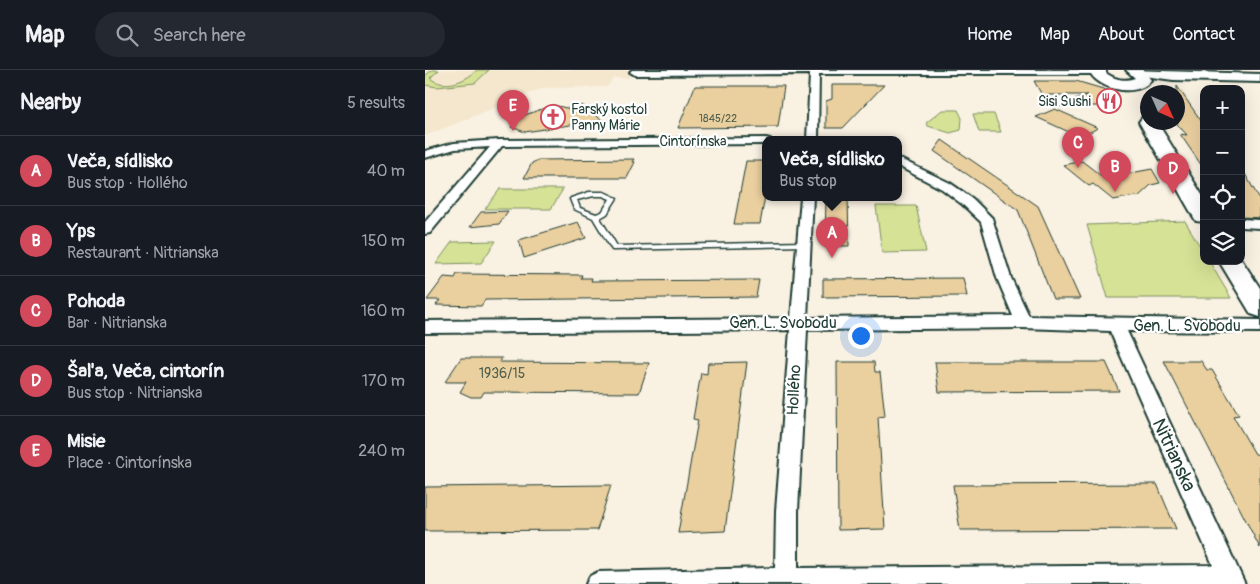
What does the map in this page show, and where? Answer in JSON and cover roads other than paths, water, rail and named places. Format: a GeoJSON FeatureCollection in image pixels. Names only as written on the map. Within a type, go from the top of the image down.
{"type":"FeatureCollection","features":[{"type":"Feature","properties":{"kind":"main road"},"geometry":{"type":"LineString","coordinates":[[1104,76],[1260,78]]}},
{"type":"Feature","properties":{"kind":"main road"},"geometry":{"type":"LineString","coordinates":[[1104,76],[1140,110]]}},
{"type":"Feature","properties":{"kind":"main road"},"geometry":{"type":"LineString","coordinates":[[1137,76],[1140,102]]}},
{"type":"Feature","properties":{"kind":"main road"},"geometry":{"type":"LineString","coordinates":[[1152,130],[1200,209]]}},
{"type":"Feature","properties":{"kind":"main road"},"geometry":{"type":"LineString","coordinates":[[1233,265],[1260,308]]}},
{"type":"Feature","properties":{"kind":"street"},"geometry":{"type":"LineString","coordinates":[[812,136],[815,71]]}},
{"type":"Feature","properties":{"kind":"street"},"geometry":{"type":"LineString","coordinates":[[635,72],[1041,71],[1104,76]]}},
{"type":"Feature","properties":{"kind":"street","name":"Cintorínska"},"geometry":{"type":"LineString","coordinates":[[425,155],[454,146],[499,142],[762,141]]}},
{"type":"Feature","properties":{"kind":"street"},"geometry":{"type":"LineString","coordinates":[[425,230],[499,142]]}},
{"type":"Feature","properties":{"kind":"street"},"geometry":{"type":"LineString","coordinates":[[902,163],[953,191],[968,202],[987,222],[1004,278],[1023,322]]}},
{"type":"Feature","properties":{"kind":"street","name":"Hollého"},"geometry":{"type":"LineString","coordinates":[[786,582],[787,511],[807,201]]}},
{"type":"Feature","properties":{"kind":"street"},"geometry":{"type":"LineString","coordinates":[[1245,223],[1260,224]]}},
{"type":"Feature","properties":{"kind":"street","name":"Gen. L. Svobodu"},"geometry":{"type":"LineString","coordinates":[[425,327],[798,322],[1023,322],[1260,326]]}},
{"type":"Feature","properties":{"kind":"street","name":"Nitrianska"},"geometry":{"type":"LineString","coordinates":[[1116,325],[1232,580]]}},
{"type":"Feature","properties":{"kind":"street"},"geometry":{"type":"LineString","coordinates":[[598,584],[1232,580]]}},
{"type":"Feature","properties":{"kind":"lane"},"geometry":{"type":"LineString","coordinates":[[596,217],[605,213],[614,198],[606,194],[585,194],[573,199],[577,209],[596,217],[615,248],[804,244]]}},
{"type":"Feature","properties":{"kind":"place","name":"Sisi Sushi"},"geometry":{"type":"Point","coordinates":[1109,101]}},
{"type":"Feature","properties":{"kind":"place","name":"Farský kostol Panny Márie"},"geometry":{"type":"Point","coordinates":[553,117]}},
{"type":"Feature","properties":{"kind":"place","name":"Misie"},"geometry":{"type":"Point","coordinates":[513,131]}},
{"type":"Feature","properties":{"kind":"place","name":"Pohoda"},"geometry":{"type":"Point","coordinates":[1078,168]}},
{"type":"Feature","properties":{"kind":"place","name":"Yps"},"geometry":{"type":"Point","coordinates":[1115,192]}},
{"type":"Feature","properties":{"kind":"place","name":"Šaľa, Veča, cintorín"},"geometry":{"type":"Point","coordinates":[1173,194]}},
{"type":"Feature","properties":{"kind":"place","name":"Veča, sídlisko"},"geometry":{"type":"Point","coordinates":[832,258]}}]}
